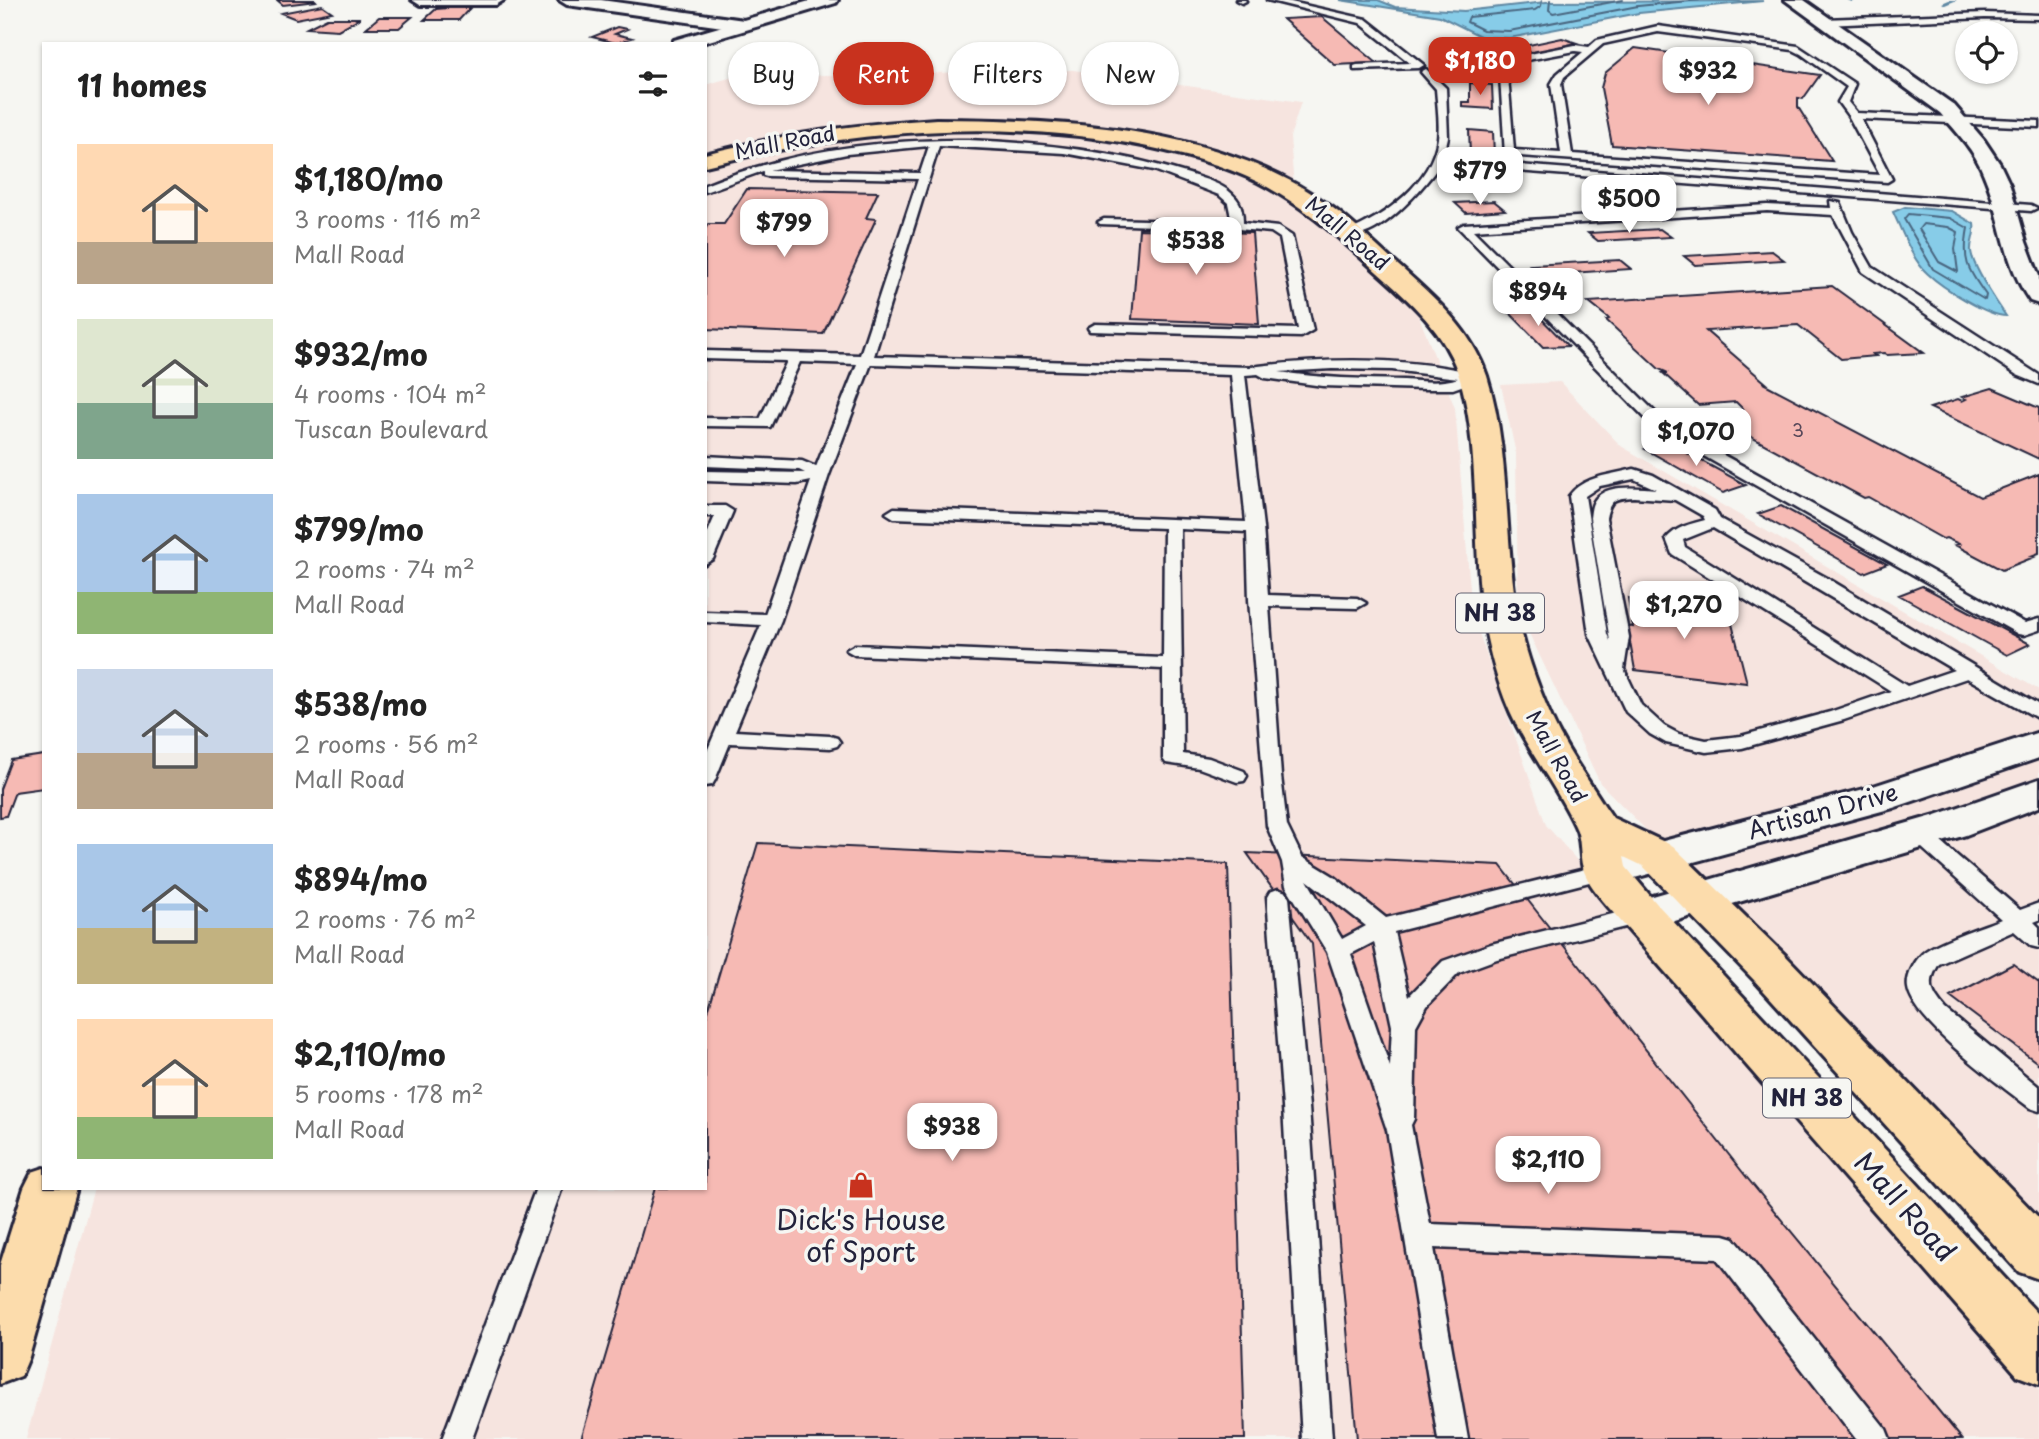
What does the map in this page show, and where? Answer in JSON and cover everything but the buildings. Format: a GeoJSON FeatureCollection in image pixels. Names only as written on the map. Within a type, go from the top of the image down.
{"type":"FeatureCollection","features":[{"type":"Feature","properties":{"kind":"main road"},"geometry":{"type":"LineString","coordinates":[[420,0],[496,0]]}},
{"type":"Feature","properties":{"kind":"main road"},"geometry":{"type":"LineString","coordinates":[[567,0],[744,25]]}},
{"type":"Feature","properties":{"kind":"main road"},"geometry":{"type":"LineString","coordinates":[[687,42],[830,0]]}},
{"type":"Feature","properties":{"kind":"main road"},"geometry":{"type":"LineString","coordinates":[[1793,0],[1940,105],[1959,122],[1993,171],[2022,267],[2039,296]]}},
{"type":"Feature","properties":{"kind":"main road"},"geometry":{"type":"LineString","coordinates":[[1817,0],[1955,98],[2005,147]]}},
{"type":"Feature","properties":{"kind":"main road","name":"Mall Road"},"geometry":{"type":"LineString","coordinates":[[707,160],[791,139],[893,127],[991,125],[1083,131],[1168,145],[1235,165],[1289,188],[1350,234],[1408,286],[1442,321],[1462,351],[1473,377],[1485,437],[1499,608],[1511,658],[1534,722],[1602,849],[1641,915],[2039,1357]]}},
{"type":"Feature","properties":{"kind":"main road"},"geometry":{"type":"LineString","coordinates":[[2023,183],[2039,230]]}},
{"type":"Feature","properties":{"kind":"main road","name":"Artisan Drive"},"geometry":{"type":"LineString","coordinates":[[1658,856],[1901,792],[1995,762],[2039,744]]}},
{"type":"Feature","properties":{"kind":"main road","name":"Artisan Drive"},"geometry":{"type":"LineString","coordinates":[[1641,915],[1919,834],[2039,792]]}},
{"type":"Feature","properties":{"kind":"main road","name":"Mall Road"},"geometry":{"type":"LineString","coordinates":[[1602,849],[1658,856],[1702,898],[2039,1255]]}},
{"type":"Feature","properties":{"kind":"main road"},"geometry":{"type":"LineString","coordinates":[[0,1357],[50,1190]]}},
{"type":"Feature","properties":{"kind":"lane"},"geometry":{"type":"LineString","coordinates":[[1271,0],[1363,21],[1419,65],[1357,68]]}},
{"type":"Feature","properties":{"kind":"lane"},"geometry":{"type":"LineString","coordinates":[[1295,7],[1306,17]]}},
{"type":"Feature","properties":{"kind":"lane"},"geometry":{"type":"LineString","coordinates":[[1824,22],[1976,14],[2039,17]]}},
{"type":"Feature","properties":{"kind":"lane"},"geometry":{"type":"LineString","coordinates":[[1567,156],[1556,84],[1560,76],[1591,50],[1600,42],[1664,29],[1796,48],[1823,65],[1852,86],[1843,102],[1854,116],[1887,179],[1509,152],[1502,62],[1575,48],[1591,50]]}},
{"type":"Feature","properties":{"kind":"lane"},"geometry":{"type":"LineString","coordinates":[[1625,36],[1650,40]]}},
{"type":"Feature","properties":{"kind":"lane"},"geometry":{"type":"LineString","coordinates":[[1798,61],[1823,65]]}},
{"type":"Feature","properties":{"kind":"lane"},"geometry":{"type":"LineString","coordinates":[[1350,234],[1371,227],[1385,217],[1412,192],[1437,163],[1443,137],[1441,88],[1426,72]]}},
{"type":"Feature","properties":{"kind":"lane"},"geometry":{"type":"LineString","coordinates":[[1854,116],[2039,124]]}},
{"type":"Feature","properties":{"kind":"lane"},"geometry":{"type":"LineString","coordinates":[[707,776],[772,620],[821,475],[866,359],[935,144]]}},
{"type":"Feature","properties":{"kind":"lane"},"geometry":{"type":"LineString","coordinates":[[707,188],[745,173],[831,153],[935,144],[1053,147],[1118,158],[1209,185],[1233,201],[1238,226]]}},
{"type":"Feature","properties":{"kind":"lane"},"geometry":{"type":"LineString","coordinates":[[1437,163],[2031,208]]}},
{"type":"Feature","properties":{"kind":"lane"},"geometry":{"type":"LineString","coordinates":[[745,173],[924,176]]}},
{"type":"Feature","properties":{"kind":"lane"},"geometry":{"type":"LineString","coordinates":[[1820,174],[1867,268],[2022,372],[2039,380]]}},
{"type":"Feature","properties":{"kind":"lane"},"geometry":{"type":"LineString","coordinates":[[1838,212],[1767,208],[1464,227],[1661,426],[2024,630],[2039,624]]}},
{"type":"Feature","properties":{"kind":"lane"},"geometry":{"type":"LineString","coordinates":[[1096,328],[1289,335],[1306,330],[1286,236],[1274,229],[1104,222]]}},
{"type":"Feature","properties":{"kind":"lane"},"geometry":{"type":"LineString","coordinates":[[707,355],[1244,370],[1288,379],[1390,385],[1453,385],[1473,377]]}},
{"type":"Feature","properties":{"kind":"lane"},"geometry":{"type":"LineString","coordinates":[[707,422],[765,424],[795,358]]}},
{"type":"Feature","properties":{"kind":"lane"},"geometry":{"type":"LineString","coordinates":[[1244,370],[1258,600],[1277,826],[1293,862],[1297,886],[1338,951],[1400,1130],[1453,1439]]}},
{"type":"Feature","properties":{"kind":"lane"},"geometry":{"type":"LineString","coordinates":[[707,461],[802,466],[821,475]]}},
{"type":"Feature","properties":{"kind":"lane"},"geometry":{"type":"LineString","coordinates":[[1714,522],[1709,513],[1648,478],[1634,474],[1595,483],[1582,489],[1577,496],[1598,634],[1633,708],[1657,730],[1673,738],[1706,746],[1742,742],[1837,716],[1969,671]]}},
{"type":"Feature","properties":{"kind":"lane"},"geometry":{"type":"LineString","coordinates":[[707,476],[797,479],[821,475]]}},
{"type":"Feature","properties":{"kind":"lane"},"geometry":{"type":"LineString","coordinates":[[1615,667],[1620,637],[1598,518],[1600,503],[1613,495],[1646,493],[1685,499]]}},
{"type":"Feature","properties":{"kind":"lane"},"geometry":{"type":"LineString","coordinates":[[1600,511],[1623,505],[1664,504],[1714,522],[1821,582],[2039,713]]}},
{"type":"Feature","properties":{"kind":"lane"},"geometry":{"type":"LineString","coordinates":[[707,511],[725,511],[707,554]]}},
{"type":"Feature","properties":{"kind":"lane"},"geometry":{"type":"LineString","coordinates":[[894,513],[1255,527]]}},
{"type":"Feature","properties":{"kind":"lane"},"geometry":{"type":"LineString","coordinates":[[1714,522],[1684,532],[1674,539],[1678,550],[1906,693]]}},
{"type":"Feature","properties":{"kind":"lane"},"geometry":{"type":"LineString","coordinates":[[1171,523],[1173,759],[1202,762],[1237,776]]}},
{"type":"Feature","properties":{"kind":"lane"},"geometry":{"type":"LineString","coordinates":[[1258,600],[1357,603]]}},
{"type":"Feature","properties":{"kind":"lane"},"geometry":{"type":"LineString","coordinates":[[707,617],[772,620]]}},
{"type":"Feature","properties":{"kind":"lane"},"geometry":{"type":"LineString","coordinates":[[855,650],[1172,664]]}},
{"type":"Feature","properties":{"kind":"lane"},"geometry":{"type":"LineString","coordinates":[[725,737],[830,742]]}},
{"type":"Feature","properties":{"kind":"lane"},"geometry":{"type":"LineString","coordinates":[[1919,834],[2039,940]]}},
{"type":"Feature","properties":{"kind":"lane"},"geometry":{"type":"LineString","coordinates":[[1338,951],[1382,927],[1532,891],[1602,849]]}},
{"type":"Feature","properties":{"kind":"lane"},"geometry":{"type":"LineString","coordinates":[[1293,862],[1327,882],[1382,927],[1404,1026],[1400,1130]]}},
{"type":"Feature","properties":{"kind":"lane"},"geometry":{"type":"LineString","coordinates":[[1278,897],[1296,1107],[1317,1439]]}},
{"type":"Feature","properties":{"kind":"lane"},"geometry":{"type":"LineString","coordinates":[[2039,911],[1931,958],[1920,972],[1920,993],[1937,1016],[2039,1101]]}},
{"type":"Feature","properties":{"kind":"lane"},"geometry":{"type":"LineString","coordinates":[[1404,1026],[1419,1000],[1451,967],[1491,952],[1641,915]]}},
{"type":"Feature","properties":{"kind":"lane"},"geometry":{"type":"LineString","coordinates":[[457,1439],[548,1190]]}},
{"type":"Feature","properties":{"kind":"lane"},"geometry":{"type":"LineString","coordinates":[[1419,1236],[1724,1247],[1875,1439]]}},
{"type":"Feature","properties":{"kind":"shaded area"},"geometry":{"type":"Polygon","coordinates":[[[1067,70],[1073,70],[1081,71],[1081,105],[1179,105],[1179,85],[1301,102],[1290,137],[1295,200],[1416,309],[1455,408],[1472,613],[1546,825],[2039,1388],[2039,1439],[26,1439],[93,1190],[707,1190],[707,84],[728,78],[728,105],[819,105],[819,75],[833,75],[833,105],[934,105],[934,73],[948,73],[948,105],[1067,105],[1067,70]]]}},
{"type":"Feature","properties":{"kind":"shaded area"},"geometry":{"type":"Polygon","coordinates":[[[1560,382],[1621,446],[2039,690],[2039,1231],[1600,783],[1518,610],[1516,454],[1501,385],[1560,382]]]}},
{"type":"Feature","properties":{"kind":"water"},"geometry":{"type":"Polygon","coordinates":[[[1340,0],[1378,0],[1395,7],[1464,11],[1546,2],[1763,1],[1639,13],[1510,38],[1482,37],[1440,16],[1340,0]]]}},
{"type":"Feature","properties":{"kind":"water"},"geometry":{"type":"Polygon","coordinates":[[[1905,207],[1952,211],[1974,224],[1971,248],[1973,258],[1985,284],[2006,316],[1965,300],[1922,268],[1893,212],[1905,207]]]}},
{"type":"Feature","properties":{"kind":"waterway"},"geometry":{"type":"LineString","coordinates":[[1945,3],[1954,0]]}},
{"type":"Feature","properties":{"kind":"place","name":"Dick's House of Sport"},"geometry":{"type":"Point","coordinates":[861,1185]}}]}
